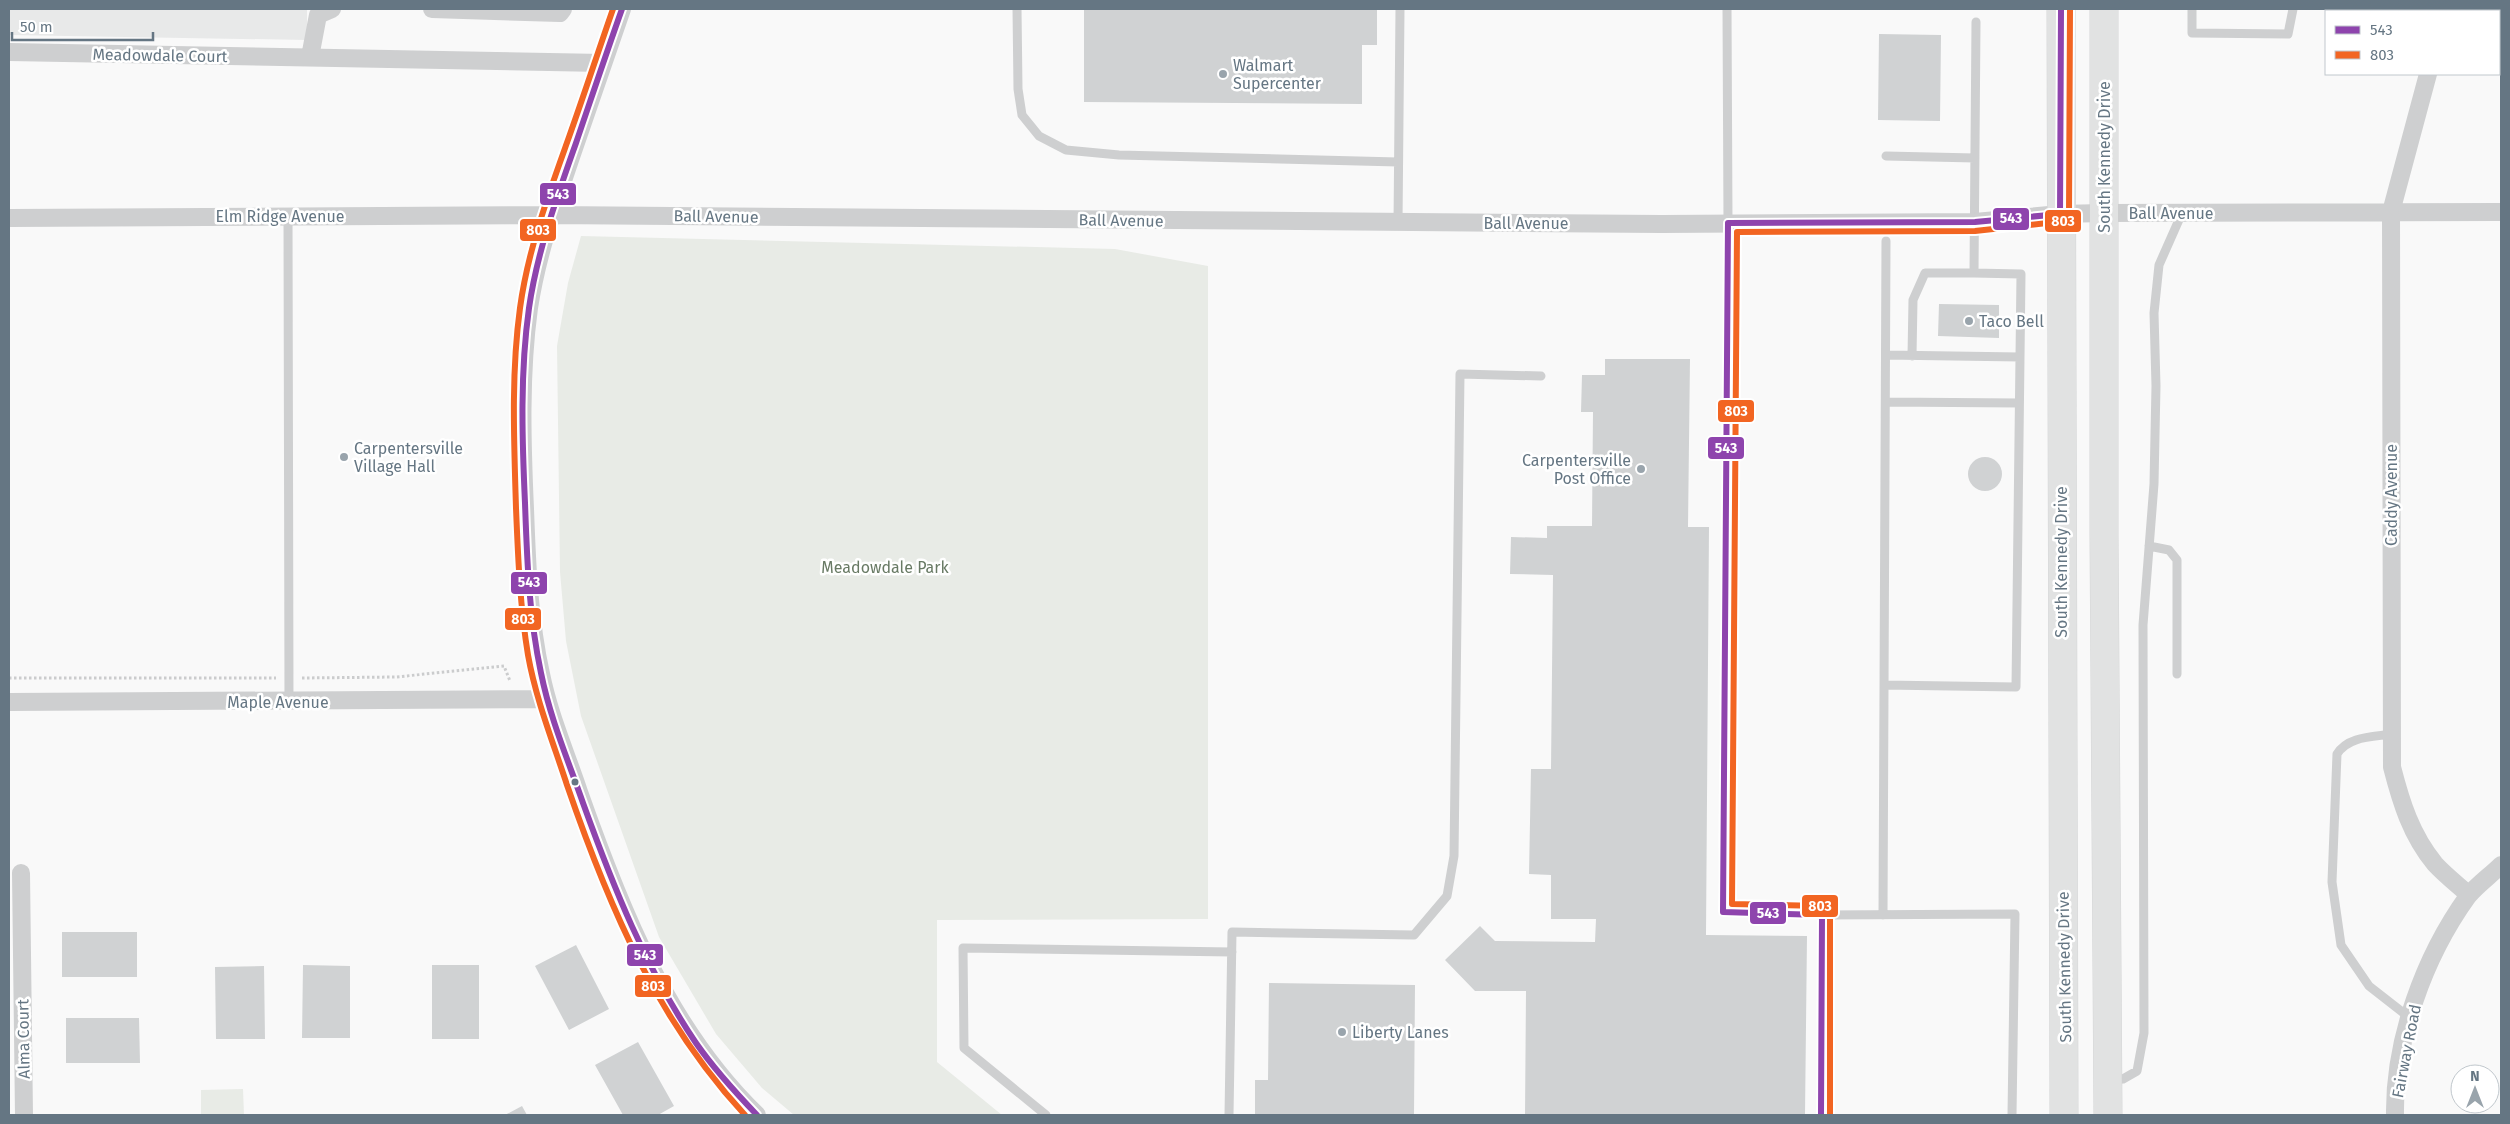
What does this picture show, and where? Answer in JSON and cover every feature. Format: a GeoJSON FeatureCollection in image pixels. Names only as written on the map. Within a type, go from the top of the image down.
{"type":"FeatureCollection","features":[{"type":"Feature","properties":{"kind":"main road","name":"South Kennedy Drive"},"geometry":{"type":"LineString","coordinates":[[2061,9],[2060,214],[2064,1115]]}},
{"type":"Feature","properties":{"kind":"main road","name":"South Kennedy Drive"},"geometry":{"type":"LineString","coordinates":[[2104,9],[2103,213],[2108,1115]]}},
{"type":"Feature","properties":{"kind":"street"},"geometry":{"type":"LineString","coordinates":[[310,58],[318,15],[332,9]]}},
{"type":"Feature","properties":{"kind":"street"},"geometry":{"type":"LineString","coordinates":[[432,9],[560,12],[563,9]]}},
{"type":"Feature","properties":{"kind":"street"},"geometry":{"type":"LineString","coordinates":[[622,9],[551,215],[529,307],[523,412],[527,563],[536,644],[547,699],[621,907],[662,988],[699,1048],[741,1099],[757,1115]]}},
{"type":"Feature","properties":{"kind":"street","name":"Meadowdale Court"},"geometry":{"type":"LineString","coordinates":[[9,52],[603,64]]}},
{"type":"Feature","properties":{"kind":"street","name":"Caddy Avenue"},"geometry":{"type":"LineString","coordinates":[[2428,75],[2391,212],[2392,766],[2401,802],[2414,833],[2436,864],[2469,895]]}},
{"type":"Feature","properties":{"kind":"street","name":"Ball Avenue"},"geometry":{"type":"LineString","coordinates":[[551,215],[1398,223],[1728,223],[1975,222],[2060,214],[2103,213],[2501,212]]}},
{"type":"Feature","properties":{"kind":"street","name":"Elm Ridge Avenue"},"geometry":{"type":"LineString","coordinates":[[9,218],[551,215]]}},
{"type":"Feature","properties":{"kind":"street","name":"Maple Avenue"},"geometry":{"type":"LineString","coordinates":[[9,702],[289,702],[547,699]]}},
{"type":"Feature","properties":{"kind":"street","name":"Fairway Road"},"geometry":{"type":"LineString","coordinates":[[2395,1115],[2395,1096],[2410,1018],[2417,995],[2439,945],[2469,895],[2501,864]]}},
{"type":"Feature","properties":{"kind":"street","name":"Alma Court"},"geometry":{"type":"LineString","coordinates":[[21,873],[24,1115]]}},
{"type":"Feature","properties":{"kind":"lane"},"geometry":{"type":"LineString","coordinates":[[1017,9],[1018,89],[1022,115],[1040,136],[1066,150],[1119,155],[1398,162]]}},
{"type":"Feature","properties":{"kind":"lane"},"geometry":{"type":"LineString","coordinates":[[1398,223],[1400,9]]}},
{"type":"Feature","properties":{"kind":"lane"},"geometry":{"type":"LineString","coordinates":[[1727,9],[1728,223],[1723,912],[1822,915],[2015,914],[2012,1115]]}},
{"type":"Feature","properties":{"kind":"lane"},"geometry":{"type":"LineString","coordinates":[[2192,9],[2192,33],[2288,34],[2292,9]]}},
{"type":"Feature","properties":{"kind":"lane"},"geometry":{"type":"LineString","coordinates":[[1974,273],[1976,22]]}},
{"type":"Feature","properties":{"kind":"lane"},"geometry":{"type":"LineString","coordinates":[[1886,156],[1975,158]]}},
{"type":"Feature","properties":{"kind":"lane"},"geometry":{"type":"LineString","coordinates":[[2108,1080],[2123,1079],[2137,1071],[2144,1033],[2143,626],[2155,445],[2154,313],[2159,265],[2182,212]]}},
{"type":"Feature","properties":{"kind":"lane"},"geometry":{"type":"LineString","coordinates":[[288,216],[289,702]]}},
{"type":"Feature","properties":{"kind":"lane"},"geometry":{"type":"LineString","coordinates":[[1883,915],[1886,241]]}},
{"type":"Feature","properties":{"kind":"lane"},"geometry":{"type":"LineString","coordinates":[[1884,686],[2016,687],[2021,274],[1926,273],[1913,300],[1912,356]]}},
{"type":"Feature","properties":{"kind":"lane"},"geometry":{"type":"LineString","coordinates":[[1886,355],[2020,358]]}},
{"type":"Feature","properties":{"kind":"lane"},"geometry":{"type":"LineString","coordinates":[[1229,1115],[1232,932],[1414,935],[1447,896],[1454,856],[1460,374],[1541,376]]}},
{"type":"Feature","properties":{"kind":"lane"},"geometry":{"type":"LineString","coordinates":[[1886,402],[2019,403]]}},
{"type":"Feature","properties":{"kind":"lane"},"geometry":{"type":"LineString","coordinates":[[2149,546],[2169,550],[2177,560],[2177,674]]}},
{"type":"Feature","properties":{"kind":"lane"},"geometry":{"type":"LineString","coordinates":[[2392,734],[2351,741],[2342,746],[2337,754],[2332,882],[2341,945],[2369,986],[2410,1018]]}},
{"type":"Feature","properties":{"kind":"lane"},"geometry":{"type":"LineString","coordinates":[[1822,915],[1822,1115]]}},
{"type":"Feature","properties":{"kind":"lane"},"geometry":{"type":"LineString","coordinates":[[1046,1115],[964,1048],[963,948],[1232,952]]}},
{"type":"Feature","properties":{"kind":"shaded area"},"geometry":{"type":"Polygon","coordinates":[[[9,9],[307,9],[307,40],[9,35],[9,9]]]}},
{"type":"Feature","properties":{"kind":"green space","name":"Meadowdale Park"},"geometry":{"type":"Polygon","coordinates":[[[581,236],[1115,249],[1208,266],[1208,919],[937,920],[937,1062],[1002,1115],[794,1115],[762,1088],[716,1034],[659,937],[581,716],[566,641],[560,572],[557,346],[568,283],[581,236]]]}},
{"type":"Feature","properties":{"kind":"green space"},"geometry":{"type":"Polygon","coordinates":[[[243,1089],[244,1115],[201,1115],[201,1090],[243,1089]]]}},
{"type":"Feature","properties":{"kind":"building","name":"Walmart Supercenter"},"geometry":{"type":"Polygon","coordinates":[[[1084,9],[1377,9],[1377,45],[1362,45],[1362,104],[1084,102],[1084,9]]]}},
{"type":"Feature","properties":{"kind":"building"},"geometry":{"type":"Polygon","coordinates":[[[1879,34],[1941,35],[1940,121],[1878,120],[1879,34]]]}},
{"type":"Feature","properties":{"kind":"building","name":"Taco Bell"},"geometry":{"type":"Polygon","coordinates":[[[1939,304],[1999,305],[1999,338],[1938,336],[1939,304]]]}},
{"type":"Feature","properties":{"kind":"building"},"geometry":{"type":"Polygon","coordinates":[[[1605,359],[1690,359],[1688,527],[1709,527],[1706,935],[1807,936],[1805,1115],[1525,1115],[1526,991],[1475,991],[1445,960],[1480,926],[1495,941],[1595,942],[1596,919],[1551,919],[1551,875],[1529,874],[1531,769],[1551,769],[1553,575],[1510,574],[1511,537],[1547,538],[1547,526],[1592,526],[1593,412],[1581,412],[1582,375],[1605,375],[1605,359]]]}},
{"type":"Feature","properties":{"kind":"building"},"geometry":{"type":"Polygon","coordinates":[[[1985,457],[1992,458],[1997,462],[2001,467],[2001,481],[1997,486],[1992,490],[1985,491],[1978,490],[1973,486],[1969,481],[1968,474],[1969,467],[1973,462],[1978,458],[1985,457]]]}},
{"type":"Feature","properties":{"kind":"building"},"geometry":{"type":"Polygon","coordinates":[[[62,932],[137,932],[137,977],[62,977],[62,932]]]}},
{"type":"Feature","properties":{"kind":"building"},"geometry":{"type":"Polygon","coordinates":[[[576,945],[609,1009],[569,1030],[535,966],[576,945]]]}},
{"type":"Feature","properties":{"kind":"building"},"geometry":{"type":"Polygon","coordinates":[[[303,965],[350,966],[350,1038],[302,1038],[303,965]]]}},
{"type":"Feature","properties":{"kind":"building"},"geometry":{"type":"Polygon","coordinates":[[[432,965],[479,965],[479,1039],[432,1039],[432,965]]]}},
{"type":"Feature","properties":{"kind":"building"},"geometry":{"type":"Polygon","coordinates":[[[264,966],[265,1039],[216,1039],[215,967],[264,966]]]}},
{"type":"Feature","properties":{"kind":"building","name":"Liberty Lanes"},"geometry":{"type":"Polygon","coordinates":[[[1269,983],[1415,985],[1414,1115],[1255,1115],[1255,1080],[1268,1080],[1269,983]]]}},
{"type":"Feature","properties":{"kind":"building"},"geometry":{"type":"Polygon","coordinates":[[[66,1018],[139,1018],[140,1063],[66,1063],[66,1018]]]}},
{"type":"Feature","properties":{"kind":"building"},"geometry":{"type":"Polygon","coordinates":[[[638,1042],[674,1106],[658,1115],[623,1115],[595,1065],[638,1042]]]}},
{"type":"Feature","properties":{"kind":"building"},"geometry":{"type":"Polygon","coordinates":[[[522,1106],[527,1115],[505,1115],[522,1106]]]}},
{"type":"Feature","properties":{"kind":"transit line","name":"803"},"geometry":{"type":"LineString","coordinates":[[613,9],[540,221],[528,264],[520,308],[515,358],[514,433],[516,508],[523,619],[531,672],[545,721],[583,830],[619,918],[661,1001],[686,1041],[714,1079],[745,1115]]}},
{"type":"Feature","properties":{"kind":"transit line","name":"543"},"geometry":{"type":"LineString","coordinates":[[622,9],[548,225],[537,266],[529,308],[524,356],[523,430],[531,610],[541,673],[554,723],[594,834],[632,926],[661,986],[696,1043],[725,1080],[757,1115]]}},
{"type":"Feature","properties":{"kind":"transit line","name":"543"},"geometry":{"type":"LineString","coordinates":[[1821,1115],[1822,915],[1723,912],[1728,223],[1975,222],[2060,214],[2061,9]]}},
{"type":"Feature","properties":{"kind":"transit line","name":"803"},"geometry":{"type":"LineString","coordinates":[[1830,1115],[1830,911],[1822,906],[1732,904],[1737,232],[1975,231],[2065,221],[2069,214],[2070,9]]}},
{"type":"Feature","properties":{"kind":"place","name":"Walmart Supercenter"},"geometry":{"type":"Point","coordinates":[1223,74]}},
{"type":"Feature","properties":{"kind":"place","name":"Taco Bell"},"geometry":{"type":"Point","coordinates":[1969,321]}},
{"type":"Feature","properties":{"kind":"place","name":"Carpentersville Village Hall"},"geometry":{"type":"Point","coordinates":[344,457]}},
{"type":"Feature","properties":{"kind":"place","name":"Carpentersville Post Office"},"geometry":{"type":"Point","coordinates":[1641,469]}},
{"type":"Feature","properties":{"kind":"place","name":"Liberty Lanes"},"geometry":{"type":"Point","coordinates":[1342,1032]}}]}
